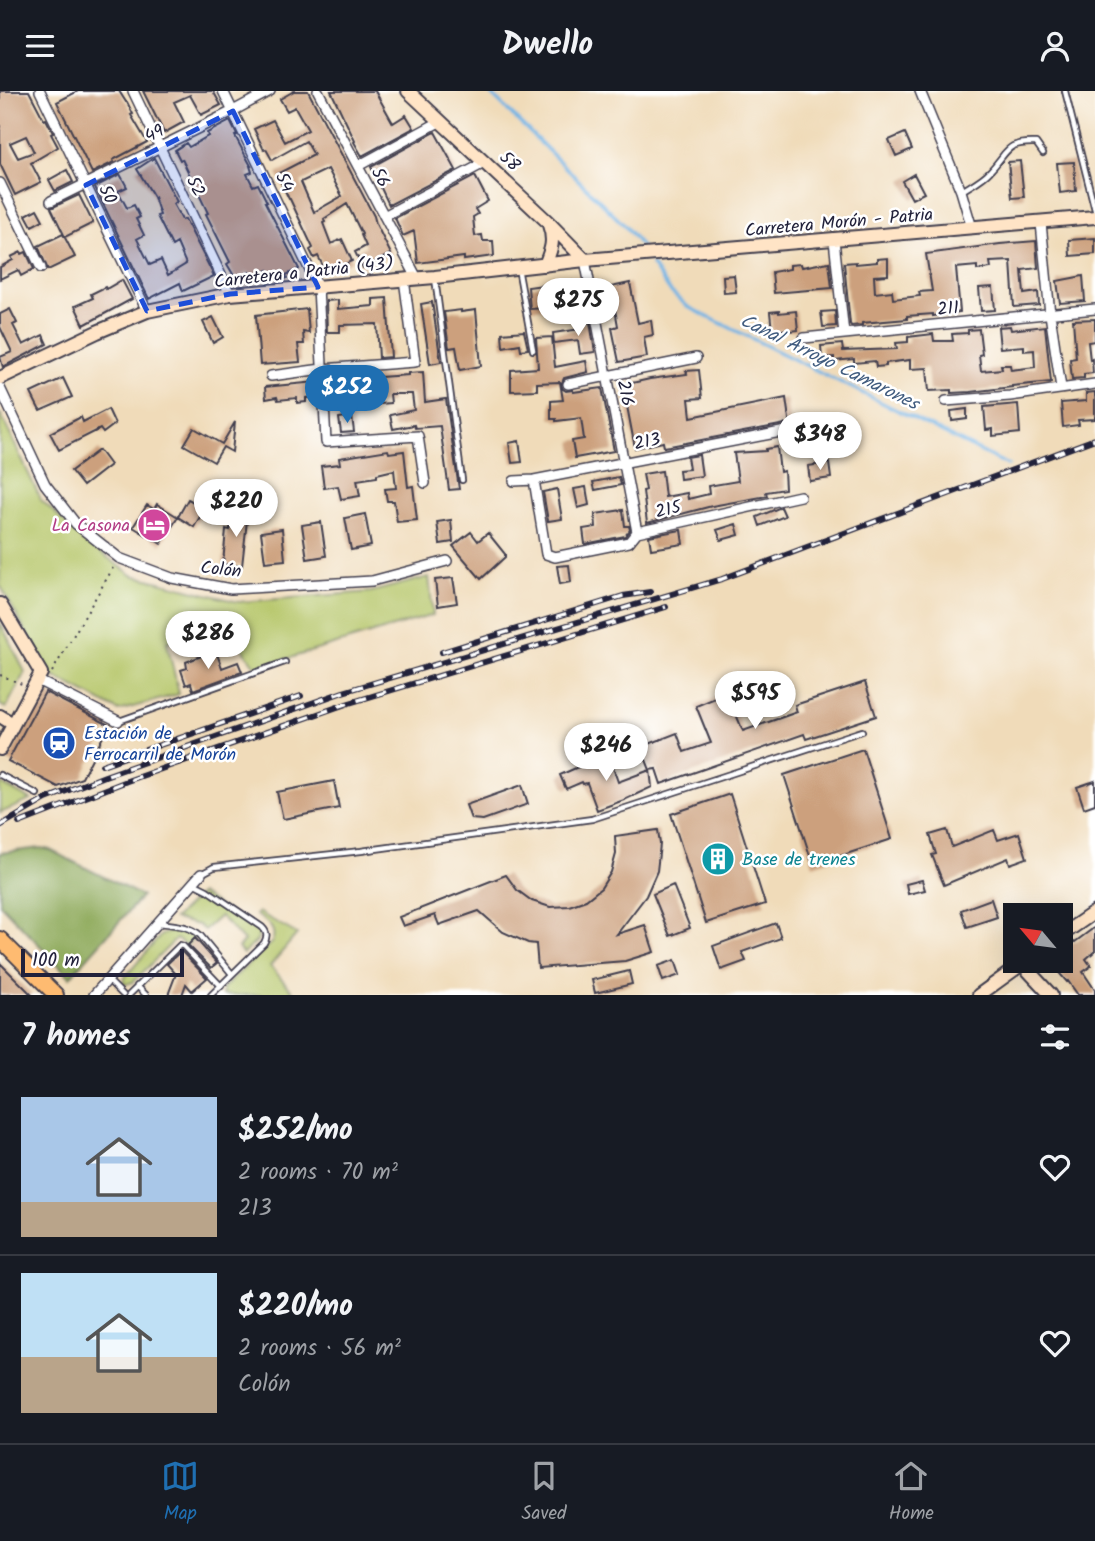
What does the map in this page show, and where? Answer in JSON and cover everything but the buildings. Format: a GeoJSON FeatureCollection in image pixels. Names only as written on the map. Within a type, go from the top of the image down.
{"type":"FeatureCollection","features":[{"type":"Feature","properties":{"kind":"main road"},"geometry":{"type":"LineString","coordinates":[[0,939],[55,995]]}},
{"type":"Feature","properties":{"kind":"street","name":"50"},"geometry":{"type":"LineString","coordinates":[[40,91],[147,311]]}},
{"type":"Feature","properties":{"kind":"street","name":"52"},"geometry":{"type":"LineString","coordinates":[[133,91],[230,294]]}},
{"type":"Feature","properties":{"kind":"street","name":"54"},"geometry":{"type":"LineString","coordinates":[[223,91],[318,287]]}},
{"type":"Feature","properties":{"kind":"street","name":"49"},"geometry":{"type":"LineString","coordinates":[[51,201],[270,91]]}},
{"type":"Feature","properties":{"kind":"street","name":"56"},"geometry":{"type":"LineString","coordinates":[[318,91],[384,216],[411,278]]}},
{"type":"Feature","properties":{"kind":"street","name":"58"},"geometry":{"type":"LineString","coordinates":[[408,91],[486,162],[585,260]]}},
{"type":"Feature","properties":{"kind":"street"},"geometry":{"type":"LineString","coordinates":[[920,91],[961,191],[972,228]]}},
{"type":"Feature","properties":{"kind":"street"},"geometry":{"type":"LineString","coordinates":[[358,166],[441,121]]}},
{"type":"Feature","properties":{"kind":"street"},"geometry":{"type":"LineString","coordinates":[[384,216],[486,162]]}},
{"type":"Feature","properties":{"kind":"street"},"geometry":{"type":"LineString","coordinates":[[0,183],[41,268]]}},
{"type":"Feature","properties":{"kind":"street","name":"Carretera Morón - Patria"},"geometry":{"type":"LineString","coordinates":[[585,260],[1095,217]]}},
{"type":"Feature","properties":{"kind":"street"},"geometry":{"type":"LineString","coordinates":[[545,265],[553,245],[553,235],[548,222]]}},
{"type":"Feature","properties":{"kind":"street"},"geometry":{"type":"LineString","coordinates":[[1041,223],[1060,388]]}},
{"type":"Feature","properties":{"kind":"street"},"geometry":{"type":"LineString","coordinates":[[834,240],[844,334]]}},
{"type":"Feature","properties":{"kind":"street","name":"Carretera a Patria (43)"},"geometry":{"type":"LineString","coordinates":[[0,378],[147,311],[230,294],[435,277],[585,260]]}},
{"type":"Feature","properties":{"kind":"street","name":"216"},"geometry":{"type":"LineString","coordinates":[[585,260],[637,532]]}},
{"type":"Feature","properties":{"kind":"street"},"geometry":{"type":"LineString","coordinates":[[271,376],[415,362],[411,278]]}},
{"type":"Feature","properties":{"kind":"street"},"geometry":{"type":"LineString","coordinates":[[318,287],[326,442],[418,436],[425,482]]}},
{"type":"Feature","properties":{"kind":"street","name":"211"},"geometry":{"type":"LineString","coordinates":[[804,338],[1095,309]]}},
{"type":"Feature","properties":{"kind":"street"},"geometry":{"type":"LineString","coordinates":[[568,384],[696,358]]}},
{"type":"Feature","properties":{"kind":"street"},"geometry":{"type":"LineString","coordinates":[[946,401],[1010,396],[1095,384]]}},
{"type":"Feature","properties":{"kind":"street","name":"Colón"},"geometry":{"type":"LineString","coordinates":[[0,388],[45,484],[76,524],[119,558],[172,578],[231,589],[372,581],[447,561]]}},
{"type":"Feature","properties":{"kind":"street","name":"213"},"geometry":{"type":"LineString","coordinates":[[514,481],[534,480],[786,431]]}},
{"type":"Feature","properties":{"kind":"street","name":"215"},"geometry":{"type":"LineString","coordinates":[[534,480],[547,554],[555,557],[629,542],[637,532],[800,496]]}},
{"type":"Feature","properties":{"kind":"street"},"geometry":{"type":"LineString","coordinates":[[0,604],[41,673],[38,684],[0,749]]}},
{"type":"Feature","properties":{"kind":"street"},"geometry":{"type":"LineString","coordinates":[[38,684],[118,722]]}},
{"type":"Feature","properties":{"kind":"street"},"geometry":{"type":"LineString","coordinates":[[0,716],[13,723]]}},
{"type":"Feature","properties":{"kind":"street"},"geometry":{"type":"LineString","coordinates":[[94,995],[201,874]]}},
{"type":"Feature","properties":{"kind":"street"},"geometry":{"type":"LineString","coordinates":[[1073,927],[1095,912]]}},
{"type":"Feature","properties":{"kind":"street"},"geometry":{"type":"LineString","coordinates":[[979,995],[1009,973]]}},
{"type":"Feature","properties":{"kind":"street"},"geometry":{"type":"LineString","coordinates":[[1033,973],[1051,995]]}},
{"type":"Feature","properties":{"kind":"lane"},"geometry":{"type":"LineString","coordinates":[[1065,91],[1095,210]]}},
{"type":"Feature","properties":{"kind":"lane"},"geometry":{"type":"LineString","coordinates":[[961,191],[988,173],[1010,146],[1021,142],[1036,143],[1043,153]]}},
{"type":"Feature","properties":{"kind":"lane"},"geometry":{"type":"LineString","coordinates":[[518,268],[533,350]]}},
{"type":"Feature","properties":{"kind":"lane"},"geometry":{"type":"LineString","coordinates":[[435,277],[462,480]]}},
{"type":"Feature","properties":{"kind":"lane"},"geometry":{"type":"LineString","coordinates":[[118,722],[285,662]]}},
{"type":"Feature","properties":{"kind":"lane"},"geometry":{"type":"LineString","coordinates":[[201,874],[214,867],[361,851],[592,819],[862,731]]}},
{"type":"Feature","properties":{"kind":"lane"},"geometry":{"type":"LineString","coordinates":[[0,775],[37,794]]}},
{"type":"Feature","properties":{"kind":"lane"},"geometry":{"type":"LineString","coordinates":[[193,883],[262,927],[267,938],[211,995]]}},
{"type":"Feature","properties":{"kind":"lane"},"geometry":{"type":"LineString","coordinates":[[158,923],[195,930],[232,974]]}},
{"type":"Feature","properties":{"kind":"lane"},"geometry":{"type":"LineString","coordinates":[[129,995],[180,945],[220,986]]}},
{"type":"Feature","properties":{"kind":"lane"},"geometry":{"type":"LineString","coordinates":[[108,980],[123,995]]}},
{"type":"Feature","properties":{"kind":"lane"},"geometry":{"type":"LineString","coordinates":[[137,986],[146,995]]}},
{"type":"Feature","properties":{"kind":"path"},"geometry":{"type":"LineString","coordinates":[[0,674],[38,684],[119,558]]}},
{"type":"Feature","properties":{"kind":"highlighted area"},"geometry":{"type":"Polygon","coordinates":[[[233,111],[318,287],[230,294],[147,311],[86,185],[233,111]]]}},
{"type":"Feature","properties":{"kind":"green space"},"geometry":{"type":"Polygon","coordinates":[[[0,413],[41,500],[87,543],[132,575],[238,602],[371,592],[429,577],[433,615],[256,668],[224,622],[167,642],[179,694],[119,711],[49,674],[0,585],[0,413]]]}},
{"type":"Feature","properties":{"kind":"green space"},"geometry":{"type":"Polygon","coordinates":[[[0,622],[25,672],[6,708],[0,705],[0,622]]]}},
{"type":"Feature","properties":{"kind":"green space"},"geometry":{"type":"Polygon","coordinates":[[[0,783],[31,800],[0,813],[0,783]]]}},
{"type":"Feature","properties":{"kind":"green space"},"geometry":{"type":"Polygon","coordinates":[[[41,848],[142,896],[70,977],[0,904],[0,853],[41,848]]]}},
{"type":"Feature","properties":{"kind":"green space"},"geometry":{"type":"Polygon","coordinates":[[[200,894],[257,930],[257,941],[243,954],[238,948],[244,941],[220,916],[204,930],[198,925],[174,919],[200,894]]]}},
{"type":"Feature","properties":{"kind":"green space"},"geometry":{"type":"Polygon","coordinates":[[[258,912],[297,934],[270,966],[296,995],[223,995],[223,988],[272,942],[272,929],[256,915],[258,912]]]}},
{"type":"Feature","properties":{"kind":"green space"},"geometry":{"type":"Polygon","coordinates":[[[168,932],[189,934],[195,938],[187,946],[176,939],[133,982],[124,985],[125,977],[161,935],[168,932]]]}},
{"type":"Feature","properties":{"kind":"waterway"},"geometry":{"type":"LineString","coordinates":[[488,91],[625,226],[642,247]]}},
{"type":"Feature","properties":{"kind":"waterway","name":"Canal Arroyo Camarones"},"geometry":{"type":"LineString","coordinates":[[652,265],[670,291],[688,307],[1008,465]]}},
{"type":"Feature","properties":{"kind":"railway"},"geometry":{"type":"LineString","coordinates":[[0,826],[46,799],[105,776],[343,692],[722,579],[1095,439]]}},
{"type":"Feature","properties":{"kind":"railway"},"geometry":{"type":"LineString","coordinates":[[442,652],[623,596],[650,592]]}},
{"type":"Feature","properties":{"kind":"railway"},"geometry":{"type":"LineString","coordinates":[[19,823],[127,781],[346,704],[666,607]]}},
{"type":"Feature","properties":{"kind":"railway"},"geometry":{"type":"LineString","coordinates":[[102,765],[301,696]]}},
{"type":"Feature","properties":{"kind":"place","name":"La Casona"},"geometry":{"type":"Point","coordinates":[154,525]}},
{"type":"Feature","properties":{"kind":"place","name":"Estación de Ferrocarril de Morón"},"geometry":{"type":"Point","coordinates":[59,743]}},
{"type":"Feature","properties":{"kind":"place","name":"Base de trenes"},"geometry":{"type":"Point","coordinates":[718,859]}}]}
